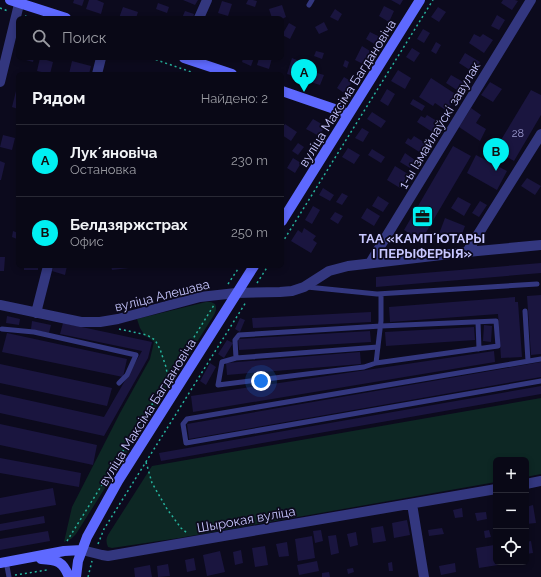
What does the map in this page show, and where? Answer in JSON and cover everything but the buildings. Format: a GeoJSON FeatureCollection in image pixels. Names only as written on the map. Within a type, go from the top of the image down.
{"type":"FeatureCollection","features":[{"type":"Feature","properties":{"kind":"main road","name":"вуліца Максіма Багдановіча"},"geometry":{"type":"LineString","coordinates":[[284,218],[420,0]]}},
{"type":"Feature","properties":{"kind":"main road"},"geometry":{"type":"LineString","coordinates":[[17,1],[60,16]]}},
{"type":"Feature","properties":{"kind":"main road"},"geometry":{"type":"LineString","coordinates":[[188,60],[209,70],[220,72]]}},
{"type":"Feature","properties":{"kind":"main road"},"geometry":{"type":"LineString","coordinates":[[284,92],[349,114]]}},
{"type":"Feature","properties":{"kind":"main road","name":"вуліца Максіма Багдановіча"},"geometry":{"type":"LineString","coordinates":[[76,577],[78,561],[90,531],[118,481],[253,268]]}},
{"type":"Feature","properties":{"kind":"main road","name":"Шырокая вуліца"},"geometry":{"type":"LineString","coordinates":[[3,562],[64,551],[82,550]]}},
{"type":"Feature","properties":{"kind":"main road"},"geometry":{"type":"LineString","coordinates":[[27,558],[57,560],[63,564],[69,577]]}},
{"type":"Feature","properties":{"kind":"street"},"geometry":{"type":"LineString","coordinates":[[200,16],[207,0]]}},
{"type":"Feature","properties":{"kind":"street","name":"1-ы Ізмайлаўскі завулак"},"geometry":{"type":"LineString","coordinates":[[370,263],[531,0]]}},
{"type":"Feature","properties":{"kind":"street"},"geometry":{"type":"LineString","coordinates":[[0,82],[17,1]]}},
{"type":"Feature","properties":{"kind":"street"},"geometry":{"type":"LineString","coordinates":[[98,72],[100,60]]}},
{"type":"Feature","properties":{"kind":"street"},"geometry":{"type":"LineString","coordinates":[[467,252],[541,134]]}},
{"type":"Feature","properties":{"kind":"street","name":"вуліца Алешава"},"geometry":{"type":"LineString","coordinates":[[0,304],[81,322],[100,322],[118,320],[200,297],[236,293],[287,292],[297,290],[333,269],[348,266],[541,245]]}},
{"type":"Feature","properties":{"kind":"street"},"geometry":{"type":"LineString","coordinates":[[36,312],[47,268]]}},
{"type":"Feature","properties":{"kind":"street"},"geometry":{"type":"LineString","coordinates":[[529,484],[541,482]]}},
{"type":"Feature","properties":{"kind":"street","name":"Шырокая вуліца"},"geometry":{"type":"LineString","coordinates":[[82,550],[102,556],[108,556],[493,490]]}},
{"type":"Feature","properties":{"kind":"street"},"geometry":{"type":"LineString","coordinates":[[412,504],[424,577]]}},
{"type":"Feature","properties":{"kind":"lane"},"geometry":{"type":"LineString","coordinates":[[304,287],[381,294],[537,284]]}},
{"type":"Feature","properties":{"kind":"lane"},"geometry":{"type":"LineString","coordinates":[[376,363],[381,326],[381,294]]}},
{"type":"Feature","properties":{"kind":"lane"},"geometry":{"type":"LineString","coordinates":[[525,311],[528,361]]}},
{"type":"Feature","properties":{"kind":"lane"},"geometry":{"type":"LineString","coordinates":[[236,358],[235,340],[239,335],[381,326],[496,321],[498,346],[376,363],[364,367],[218,385],[222,362],[236,358],[378,347]]}},
{"type":"Feature","properties":{"kind":"lane"},"geometry":{"type":"LineString","coordinates":[[478,322],[479,349]]}},
{"type":"Feature","properties":{"kind":"lane"},"geometry":{"type":"LineString","coordinates":[[2,329],[34,332],[136,355],[126,375],[119,383]]}},
{"type":"Feature","properties":{"kind":"lane"},"geometry":{"type":"LineString","coordinates":[[541,359],[187,419],[183,424],[186,443],[541,380]]}},
{"type":"Feature","properties":{"kind":"lane"},"geometry":{"type":"LineString","coordinates":[[3,562],[9,577]]}},
{"type":"Feature","properties":{"kind":"path"},"geometry":{"type":"LineString","coordinates":[[284,240],[433,0]]}},
{"type":"Feature","properties":{"kind":"path"},"geometry":{"type":"LineString","coordinates":[[157,60],[191,72]]}},
{"type":"Feature","properties":{"kind":"path"},"geometry":{"type":"LineString","coordinates":[[67,541],[239,268]]}},
{"type":"Feature","properties":{"kind":"path"},"geometry":{"type":"LineString","coordinates":[[88,577],[90,565],[104,529],[267,268]]}},
{"type":"Feature","properties":{"kind":"path"},"geometry":{"type":"LineString","coordinates":[[120,329],[147,335],[156,340],[166,367],[168,379]]}},
{"type":"Feature","properties":{"kind":"path"},"geometry":{"type":"LineString","coordinates":[[146,462],[152,483],[167,509],[181,528],[196,541]]}},
{"type":"Feature","properties":{"kind":"path"},"geometry":{"type":"LineString","coordinates":[[9,577],[52,570]]}},
{"type":"Feature","properties":{"kind":"green space"},"geometry":{"type":"Polygon","coordinates":[[[206,302],[215,304],[216,310],[214,315],[76,534],[71,539],[64,542],[72,507],[120,413],[150,359],[154,342],[145,336],[137,319],[206,302]]]}},
{"type":"Feature","properties":{"kind":"green space"},"geometry":{"type":"Polygon","coordinates":[[[541,398],[541,474],[529,476],[529,457],[493,457],[493,483],[179,538],[112,548],[108,547],[106,541],[108,535],[152,466],[541,398]]]}},
{"type":"Feature","properties":{"kind":"place","name":"Лукʼяновіча"},"geometry":{"type":"Point","coordinates":[304,92]}},
{"type":"Feature","properties":{"kind":"place","name":"Белдзяржстрах"},"geometry":{"type":"Point","coordinates":[496,171]}},
{"type":"Feature","properties":{"kind":"place","name":"ТАА «КАМПʼЮТАРЫ I ПЕРЫФЕРЫЯ»"},"geometry":{"type":"Point","coordinates":[422,216]}}]}
